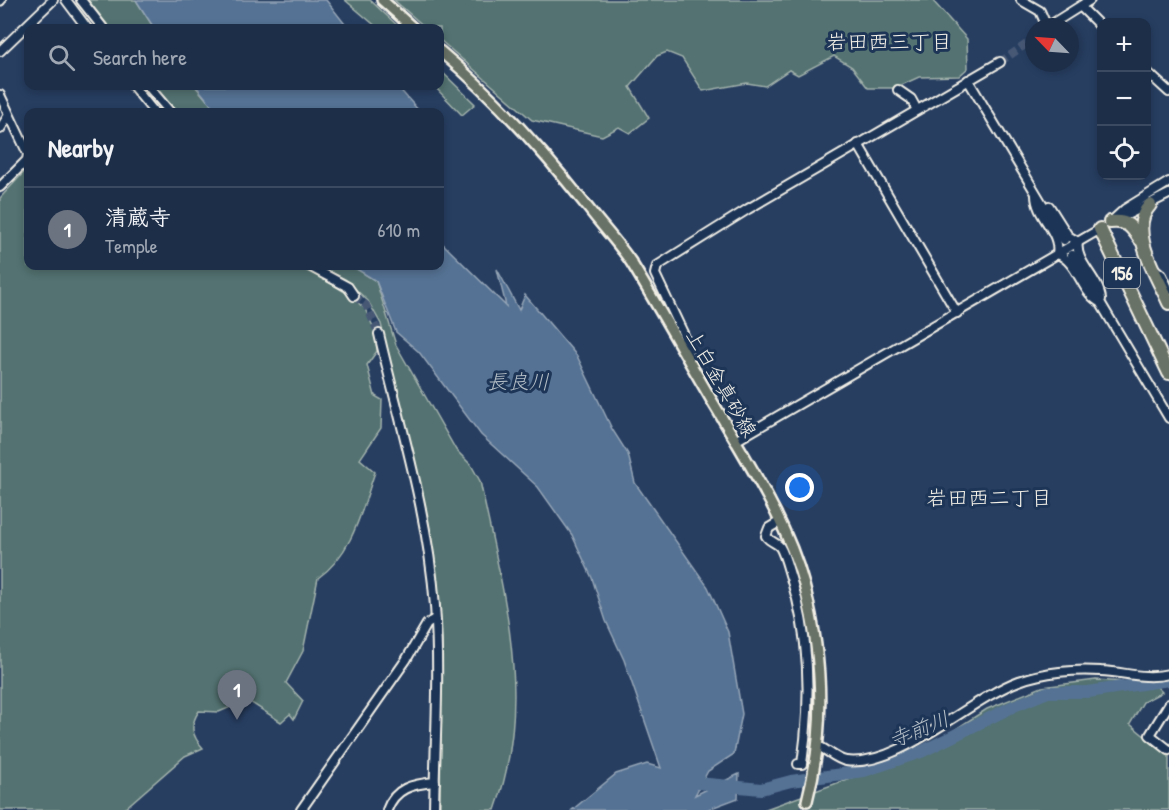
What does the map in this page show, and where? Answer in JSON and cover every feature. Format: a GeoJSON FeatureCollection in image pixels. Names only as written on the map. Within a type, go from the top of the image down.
{"type":"FeatureCollection","features":[{"type":"Feature","properties":{"kind":"highway","name":"156"},"geometry":{"type":"LineString","coordinates":[[1150,206],[1142,215],[1139,226],[1143,243],[1169,303]]}},
{"type":"Feature","properties":{"kind":"highway"},"geometry":{"type":"LineString","coordinates":[[1105,226],[1122,220],[1143,243]]}},
{"type":"Feature","properties":{"kind":"highway","name":"156"},"geometry":{"type":"LineString","coordinates":[[1105,226],[1169,373]]}},
{"type":"Feature","properties":{"kind":"main road"},"geometry":{"type":"LineString","coordinates":[[382,0],[409,24]]}},
{"type":"Feature","properties":{"kind":"main road","name":"上白金真砂線"},"geometry":{"type":"LineString","coordinates":[[444,55],[548,158],[629,260],[735,441],[779,522],[795,556],[804,586],[821,676],[820,723],[808,797]]}},
{"type":"Feature","properties":{"kind":"street"},"geometry":{"type":"LineString","coordinates":[[66,0],[84,24]]}},
{"type":"Feature","properties":{"kind":"street"},"geometry":{"type":"LineString","coordinates":[[81,0],[100,24]]}},
{"type":"Feature","properties":{"kind":"street"},"geometry":{"type":"LineString","coordinates":[[1021,0],[1040,11],[1047,27],[1090,0]]}},
{"type":"Feature","properties":{"kind":"street"},"geometry":{"type":"LineString","coordinates":[[26,24],[49,1]]}},
{"type":"Feature","properties":{"kind":"street"},"geometry":{"type":"LineString","coordinates":[[1081,7],[1097,24]]}},
{"type":"Feature","properties":{"kind":"street"},"geometry":{"type":"LineString","coordinates":[[0,51],[24,27]]}},
{"type":"Feature","properties":{"kind":"street"},"geometry":{"type":"LineString","coordinates":[[690,365],[684,335],[655,274],[657,266],[858,144],[1000,62]]}},
{"type":"Feature","properties":{"kind":"street"},"geometry":{"type":"LineString","coordinates":[[1148,72],[1169,92]]}},
{"type":"Feature","properties":{"kind":"street"},"geometry":{"type":"LineString","coordinates":[[968,80],[1064,240]]}},
{"type":"Feature","properties":{"kind":"street"},"geometry":{"type":"LineString","coordinates":[[136,90],[151,108]]}},
{"type":"Feature","properties":{"kind":"street"},"geometry":{"type":"LineString","coordinates":[[151,90],[167,108]]}},
{"type":"Feature","properties":{"kind":"street"},"geometry":{"type":"LineString","coordinates":[[898,90],[911,99],[917,110]]}},
{"type":"Feature","properties":{"kind":"street"},"geometry":{"type":"LineString","coordinates":[[0,95],[24,146]]}},
{"type":"Feature","properties":{"kind":"street"},"geometry":{"type":"LineString","coordinates":[[0,129],[9,115]]}},
{"type":"Feature","properties":{"kind":"street"},"geometry":{"type":"LineString","coordinates":[[858,144],[957,313]]}},
{"type":"Feature","properties":{"kind":"street"},"geometry":{"type":"LineString","coordinates":[[0,187],[24,163]]}},
{"type":"Feature","properties":{"kind":"street"},"geometry":{"type":"LineString","coordinates":[[1105,226],[1125,209],[1169,182]]}},
{"type":"Feature","properties":{"kind":"street"},"geometry":{"type":"LineString","coordinates":[[1036,193],[1045,200],[1068,236],[1078,242]]}},
{"type":"Feature","properties":{"kind":"street"},"geometry":{"type":"LineString","coordinates":[[1036,193],[1037,206],[1057,241],[1057,254]]}},
{"type":"Feature","properties":{"kind":"street"},"geometry":{"type":"LineString","coordinates":[[735,441],[1105,226],[1150,206],[1169,194]]}},
{"type":"Feature","properties":{"kind":"street"},"geometry":{"type":"LineString","coordinates":[[1078,242],[1077,250],[1099,289],[1101,303]]}},
{"type":"Feature","properties":{"kind":"street"},"geometry":{"type":"LineString","coordinates":[[1057,254],[1068,259],[1090,295],[1101,303]]}},
{"type":"Feature","properties":{"kind":"street"},"geometry":{"type":"LineString","coordinates":[[1072,255],[1169,418]]}},
{"type":"Feature","properties":{"kind":"street"},"geometry":{"type":"LineString","coordinates":[[1154,268],[1162,274],[1169,290]]}},
{"type":"Feature","properties":{"kind":"street"},"geometry":{"type":"LineString","coordinates":[[316,270],[348,287],[354,296]]}},
{"type":"Feature","properties":{"kind":"street"},"geometry":{"type":"LineString","coordinates":[[379,334],[419,497],[435,619],[435,810]]}},
{"type":"Feature","properties":{"kind":"street"},"geometry":{"type":"LineString","coordinates":[[779,522],[769,528],[766,536],[779,546],[789,572],[808,646],[809,743],[802,764],[798,764]]}},
{"type":"Feature","properties":{"kind":"street"},"geometry":{"type":"LineString","coordinates":[[301,810],[400,669],[427,624],[435,619]]}},
{"type":"Feature","properties":{"kind":"street"},"geometry":{"type":"LineString","coordinates":[[822,748],[846,761],[874,758],[901,748],[1019,681],[1045,675],[1072,670],[1102,670],[1143,677],[1169,674]]}},
{"type":"Feature","properties":{"kind":"street"},"geometry":{"type":"LineString","coordinates":[[1169,704],[1150,735],[1169,750]]}},
{"type":"Feature","properties":{"kind":"street"},"geometry":{"type":"LineString","coordinates":[[387,810],[398,792],[409,785],[435,782]]}},
{"type":"Feature","properties":{"kind":"green space"},"geometry":{"type":"Polygon","coordinates":[[[88,0],[136,0],[151,24],[107,24],[88,0]]]}},
{"type":"Feature","properties":{"kind":"green space"},"geometry":{"type":"Polygon","coordinates":[[[345,0],[370,0],[396,24],[373,24],[345,0]]]}},
{"type":"Feature","properties":{"kind":"green space"},"geometry":{"type":"Polygon","coordinates":[[[394,0],[932,0],[967,39],[968,68],[959,76],[919,77],[895,88],[868,88],[852,67],[834,56],[798,75],[789,70],[765,86],[747,83],[703,91],[682,58],[667,52],[657,56],[630,87],[649,118],[630,133],[619,127],[602,136],[532,120],[444,43],[444,24],[421,24],[394,0]]]}},
{"type":"Feature","properties":{"kind":"green space"},"geometry":{"type":"Polygon","coordinates":[[[444,74],[475,104],[462,115],[438,90],[444,90],[444,74]]]}},
{"type":"Feature","properties":{"kind":"green space"},"geometry":{"type":"Polygon","coordinates":[[[157,90],[198,90],[214,108],[173,108],[157,90]]]}},
{"type":"Feature","properties":{"kind":"green space"},"geometry":{"type":"Polygon","coordinates":[[[24,172],[24,270],[309,270],[348,294],[365,309],[375,331],[377,351],[367,365],[375,396],[382,400],[381,428],[360,459],[375,472],[348,544],[340,557],[318,578],[303,651],[286,683],[303,701],[294,719],[290,714],[281,722],[247,700],[219,712],[199,711],[194,721],[193,731],[203,748],[185,756],[123,810],[0,810],[0,198],[24,172]]]}},
{"type":"Feature","properties":{"kind":"green space"},"geometry":{"type":"Polygon","coordinates":[[[327,270],[358,270],[376,281],[396,345],[456,450],[471,465],[480,481],[505,605],[514,686],[513,727],[507,769],[495,810],[440,810],[442,642],[434,559],[408,435],[381,324],[368,301],[345,279],[327,270]]]}},
{"type":"Feature","properties":{"kind":"green space"},"geometry":{"type":"Polygon","coordinates":[[[1096,680],[1154,684],[1162,692],[1143,702],[1130,724],[1169,756],[1169,810],[763,810],[917,754],[987,709],[1042,687],[1096,680]]]}},
{"type":"Feature","properties":{"kind":"water"},"geometry":{"type":"Polygon","coordinates":[[[136,0],[326,0],[345,24],[151,24],[136,0]]]}},
{"type":"Feature","properties":{"kind":"water"},"geometry":{"type":"Polygon","coordinates":[[[199,90],[401,90],[416,108],[214,108],[199,90]]]}},
{"type":"Feature","properties":{"kind":"water","name":"長良川"},"geometry":{"type":"Polygon","coordinates":[[[444,245],[506,306],[497,269],[519,310],[525,295],[577,356],[612,429],[628,454],[635,483],[708,587],[728,632],[742,714],[734,754],[708,771],[695,795],[739,774],[738,798],[706,810],[572,810],[616,774],[647,764],[661,768],[624,660],[606,621],[592,578],[572,535],[538,487],[481,435],[419,352],[396,332],[376,281],[358,270],[444,270],[444,245]]]}},
{"type":"Feature","properties":{"kind":"waterway","name":"寺前川"},"geometry":{"type":"LineString","coordinates":[[687,782],[761,789],[791,781],[864,771],[921,752],[1014,706],[1048,692],[1088,692],[1169,680]]}},
{"type":"Feature","properties":{"kind":"tunnel"},"geometry":{"type":"LineString","coordinates":[[1000,62],[1025,45]]}},
{"type":"Feature","properties":{"kind":"tunnel"},"geometry":{"type":"LineString","coordinates":[[354,296],[366,305],[379,334]]}},
{"type":"Feature","properties":{"kind":"tunnel"},"geometry":{"type":"LineString","coordinates":[[804,810],[807,801]]}},
{"type":"Feature","properties":{"kind":"place","name":"清蔵寺"},"geometry":{"type":"Point","coordinates":[237,720]}},
{"type":"Feature","properties":{"kind":"district","name":"岩田西三丁目"},"geometry":{"type":"Point","coordinates":[889,41]}},
{"type":"Feature","properties":{"kind":"district","name":"岩田西二丁目"},"geometry":{"type":"Point","coordinates":[989,497]}}]}
